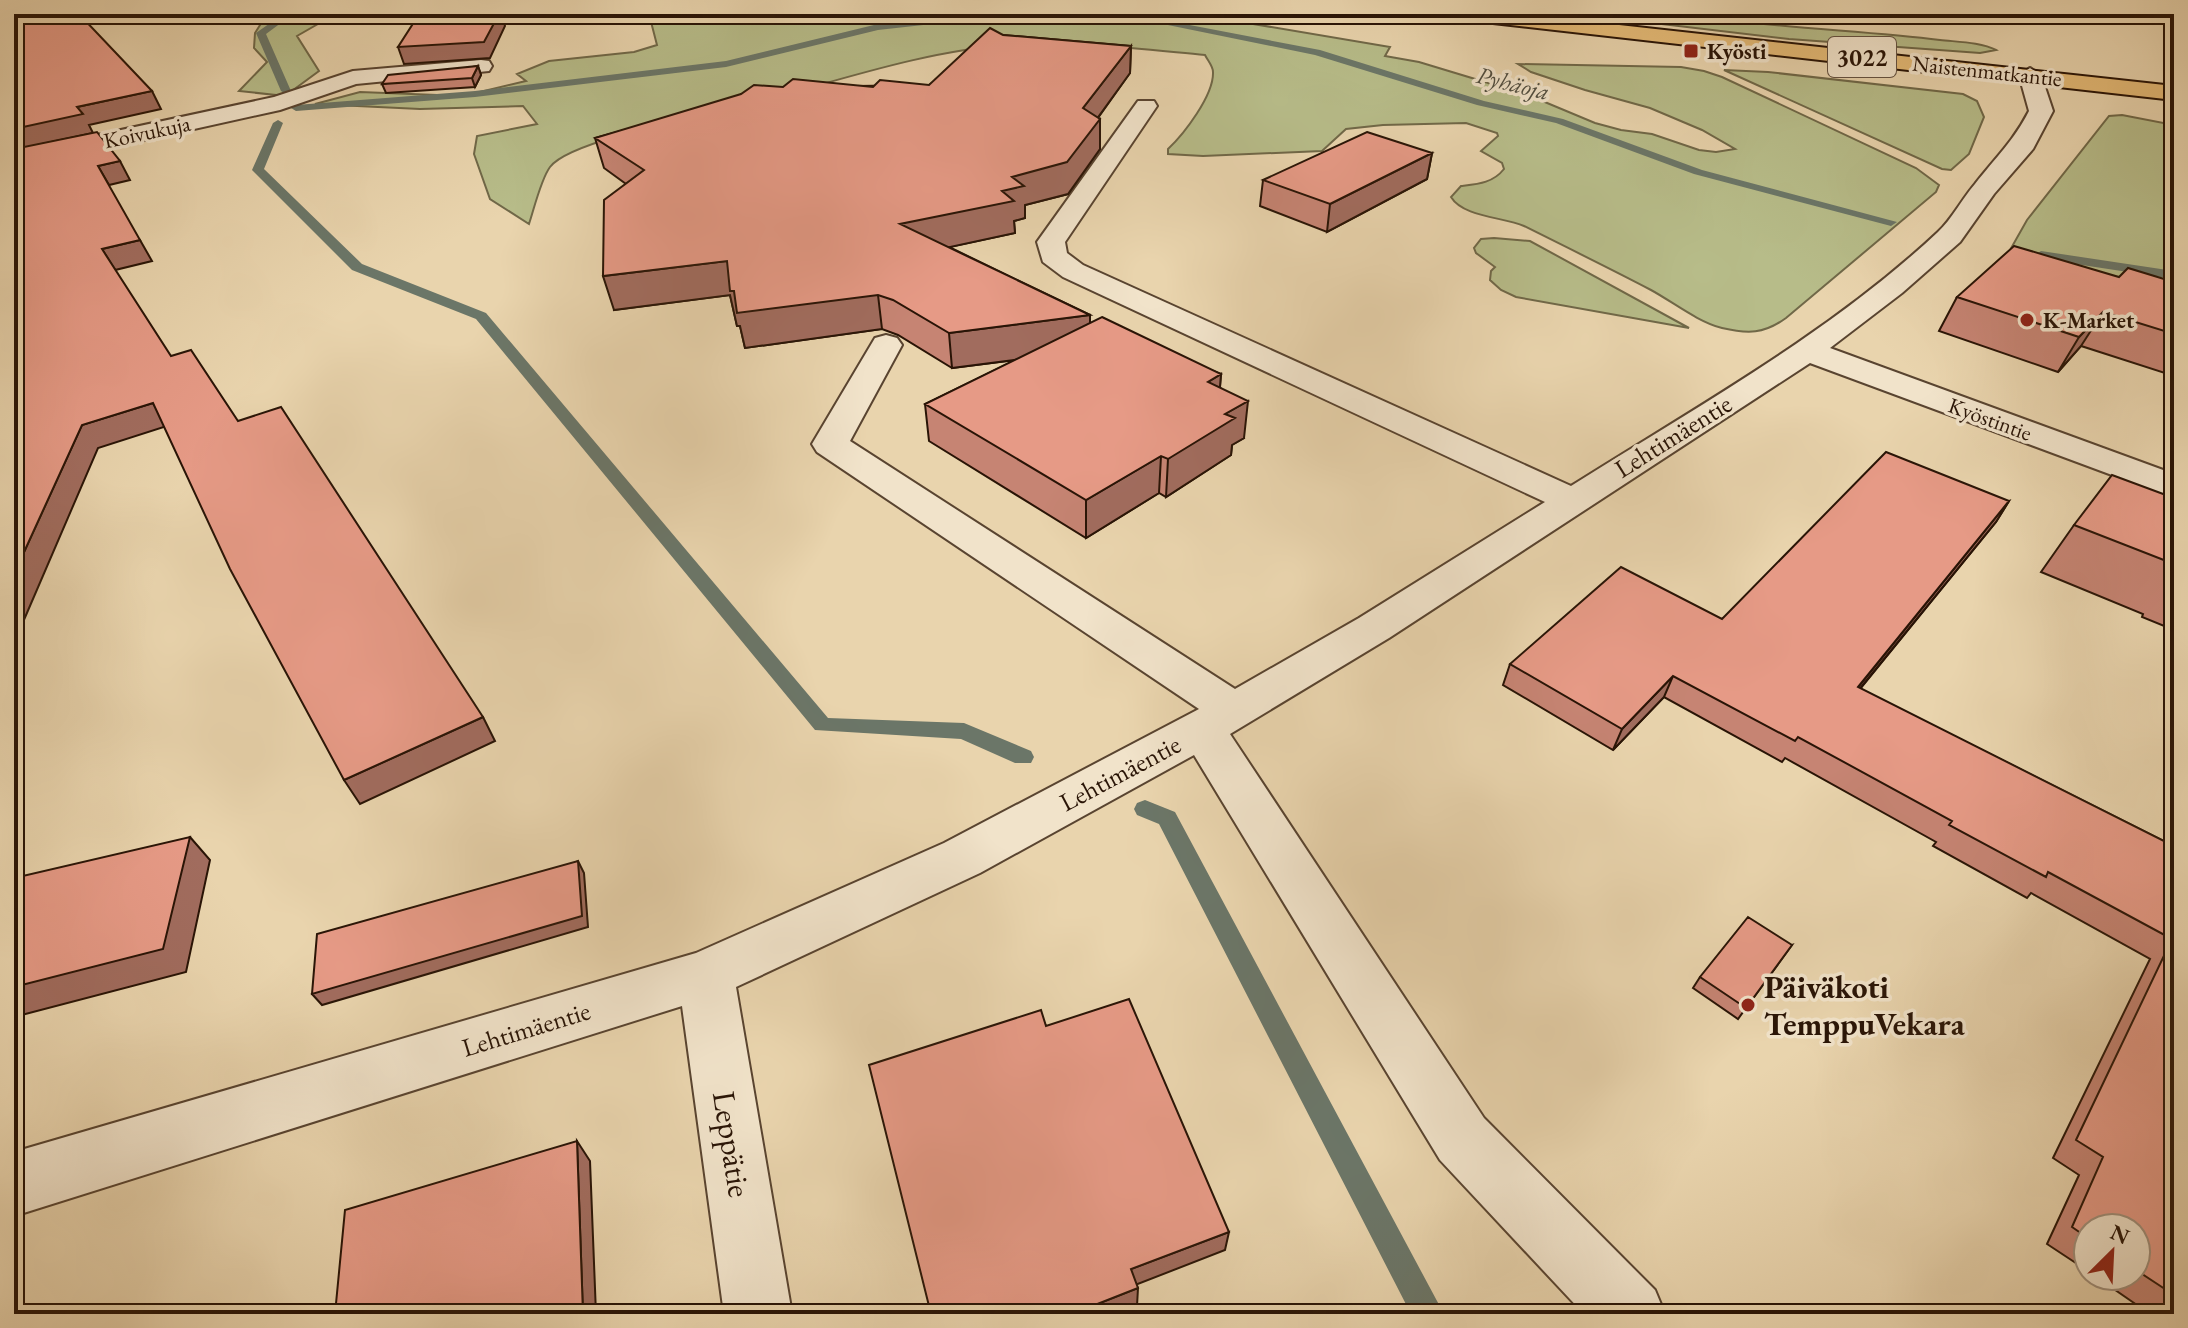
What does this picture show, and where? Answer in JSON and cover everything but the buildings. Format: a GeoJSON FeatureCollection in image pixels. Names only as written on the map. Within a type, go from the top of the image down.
{"type":"FeatureCollection","features":[{"type":"Feature","properties":{"kind":"main road","name":"Naistenmatkantie"},"geometry":{"type":"LineString","coordinates":[[1466,14],[2174,93]]}},
{"type":"Feature","properties":{"kind":"street","name":"Koivukuja"},"geometry":{"type":"LineString","coordinates":[[14,161],[280,103],[353,78],[481,66]]}},
{"type":"Feature","properties":{"kind":"street","name":"Lehtimäentie"},"geometry":{"type":"LineString","coordinates":[[14,1184],[706,974],[962,858],[1218,719],[1374,628],[1806,350],[1891,287],[1950,236],[2034,128],[2041,111],[2030,75]]}},
{"type":"Feature","properties":{"kind":"street"},"geometry":{"type":"LineString","coordinates":[[1146,106],[1051,242],[1053,256],[1073,271],[1572,500]]}},
{"type":"Feature","properties":{"kind":"street"},"geometry":{"type":"LineString","coordinates":[[886,345],[830,444],[1218,719],[1462,1139],[1631,1314]]}},
{"type":"Feature","properties":{"kind":"street","name":"Kyöstintie"},"geometry":{"type":"LineString","coordinates":[[1806,350],[2174,487]]}},
{"type":"Feature","properties":{"kind":"street","name":"Leppätie"},"geometry":{"type":"LineString","coordinates":[[706,974],[758,1314]]}},
{"type":"Feature","properties":{"kind":"green space"},"geometry":{"type":"Polygon","coordinates":[[[267,14],[587,14],[505,21],[440,19],[318,24],[297,36],[319,71],[285,96],[239,91],[267,62],[254,48],[255,33],[267,14]]]}},
{"type":"Feature","properties":{"kind":"green space"},"geometry":{"type":"Polygon","coordinates":[[[649,14],[1194,14],[1390,47],[1385,56],[1419,62],[1528,95],[1595,123],[1652,134],[1699,150],[1716,152],[1735,149],[1702,130],[1650,108],[1531,72],[1518,64],[1681,67],[1722,77],[1916,168],[1939,185],[1936,192],[1786,318],[1763,330],[1748,332],[1722,328],[1704,321],[1651,290],[1524,226],[1474,213],[1457,204],[1451,197],[1461,186],[1490,180],[1504,169],[1502,163],[1481,151],[1498,136],[1497,133],[1466,123],[1346,129],[1322,151],[1203,156],[1168,154],[1168,149],[1190,124],[1209,92],[1213,72],[1205,55],[1035,44],[978,48],[909,61],[739,107],[638,130],[562,157],[547,172],[529,224],[490,199],[474,154],[477,136],[537,124],[523,106],[420,109],[315,104],[360,92],[463,96],[526,81],[517,74],[549,61],[634,52],[657,45],[649,14]]]}},
{"type":"Feature","properties":{"kind":"green space"},"geometry":{"type":"Polygon","coordinates":[[[1577,14],[1756,14],[1764,24],[1969,43],[1996,50],[1980,53],[1789,39],[1577,14]]]}},
{"type":"Feature","properties":{"kind":"green space"},"geometry":{"type":"Polygon","coordinates":[[[1724,70],[1768,72],[1963,94],[1977,101],[1984,117],[1969,154],[1951,170],[1942,169],[1724,70]]]}},
{"type":"Feature","properties":{"kind":"green space"},"geometry":{"type":"Polygon","coordinates":[[[2122,115],[2174,125],[2174,305],[2005,259],[2027,220],[2109,116],[2122,115]]]}},
{"type":"Feature","properties":{"kind":"green space"},"geometry":{"type":"Polygon","coordinates":[[[1481,239],[1530,241],[1689,328],[1516,297],[1490,280],[1495,267],[1474,248],[1481,239]]]}},
{"type":"Feature","properties":{"kind":"waterway"},"geometry":{"type":"LineString","coordinates":[[286,91],[261,33],[289,14]]}},
{"type":"Feature","properties":{"kind":"waterway","name":"Pyhäoja"},"geometry":{"type":"LineString","coordinates":[[296,108],[475,94],[726,64],[878,27],[1018,14]]}},
{"type":"Feature","properties":{"kind":"waterway","name":"Pyhäoja"},"geometry":{"type":"LineString","coordinates":[[1118,14],[1317,52],[1481,103],[1559,121],[1698,172],[1891,222]]}},
{"type":"Feature","properties":{"kind":"waterway"},"geometry":{"type":"LineString","coordinates":[[278,123],[258,170],[357,267],[481,316],[822,725],[964,731],[1023,757]]}},
{"type":"Feature","properties":{"kind":"waterway","name":"Pyhäoja"},"geometry":{"type":"LineString","coordinates":[[2041,255],[2174,275]]}},
{"type":"Feature","properties":{"kind":"waterway"},"geometry":{"type":"LineString","coordinates":[[1145,809],[1167,818],[1428,1314]]}},
{"type":"Feature","properties":{"kind":"place","name":"Kyösti"},"geometry":{"type":"Point","coordinates":[1691,51]}},
{"type":"Feature","properties":{"kind":"place","name":"K-Market"},"geometry":{"type":"Point","coordinates":[2027,320]}},
{"type":"Feature","properties":{"kind":"place","name":"Päiväkoti TemppuVekara"},"geometry":{"type":"Point","coordinates":[1748,1005]}}]}
